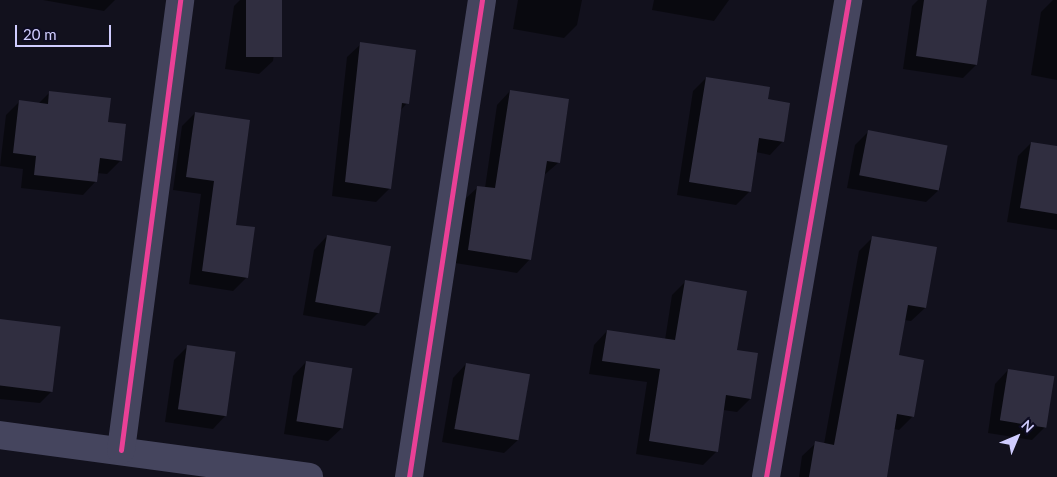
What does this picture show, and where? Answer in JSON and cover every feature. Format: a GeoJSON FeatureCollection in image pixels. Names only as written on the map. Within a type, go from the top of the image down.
{"type":"FeatureCollection","features":[{"type":"Feature","properties":{"kind":"street"},"geometry":{"type":"LineString","coordinates":[[121,450],[180,0]]}},
{"type":"Feature","properties":{"kind":"street"},"geometry":{"type":"LineString","coordinates":[[409,477],[482,0]]}},
{"type":"Feature","properties":{"kind":"street"},"geometry":{"type":"LineString","coordinates":[[766,477],[848,0]]}},
{"type":"Feature","properties":{"kind":"street"},"geometry":{"type":"LineString","coordinates":[[0,434],[309,477]]}},
{"type":"Feature","properties":{"kind":"building"},"geometry":{"type":"Polygon","coordinates":[[[246,0],[282,0],[282,57],[246,57],[246,0]]]}},
{"type":"Feature","properties":{"kind":"building"},"geometry":{"type":"Polygon","coordinates":[[[924,0],[987,0],[977,65],[916,56],[924,0]]]}},
{"type":"Feature","properties":{"kind":"building"},"geometry":{"type":"Polygon","coordinates":[[[360,42],[416,50],[409,104],[402,103],[391,189],[345,182],[360,42]]]}},
{"type":"Feature","properties":{"kind":"building"},"geometry":{"type":"Polygon","coordinates":[[[706,77],[770,87],[768,99],[790,103],[784,142],[759,138],[751,192],[689,182],[706,77]]]}},
{"type":"Feature","properties":{"kind":"building"},"geometry":{"type":"Polygon","coordinates":[[[510,90],[569,99],[560,163],[547,161],[531,260],[468,250],[477,186],[495,188],[510,90]]]}},
{"type":"Feature","properties":{"kind":"building"},"geometry":{"type":"Polygon","coordinates":[[[49,91],[111,98],[108,122],[126,124],[122,161],[100,158],[97,182],[34,175],[36,156],[13,153],[19,100],[48,104],[49,91]]]}},
{"type":"Feature","properties":{"kind":"building"},"geometry":{"type":"Polygon","coordinates":[[[195,112],[250,120],[236,225],[255,227],[248,278],[202,271],[214,181],[186,177],[195,112]]]}},
{"type":"Feature","properties":{"kind":"building"},"geometry":{"type":"Polygon","coordinates":[[[868,130],[948,145],[939,191],[859,175],[868,130]]]}},
{"type":"Feature","properties":{"kind":"building"},"geometry":{"type":"Polygon","coordinates":[[[1031,142],[1057,146],[1057,214],[1020,208],[1031,142]]]}},
{"type":"Feature","properties":{"kind":"building"},"geometry":{"type":"Polygon","coordinates":[[[327,235],[391,246],[379,313],[315,302],[327,235]]]}},
{"type":"Feature","properties":{"kind":"building"},"geometry":{"type":"Polygon","coordinates":[[[872,236],[937,247],[926,308],[908,305],[899,355],[924,360],[914,417],[897,414],[887,477],[809,477],[815,441],[834,445],[872,236]]]}},
{"type":"Feature","properties":{"kind":"building"},"geometry":{"type":"Polygon","coordinates":[[[685,280],[747,291],[737,350],[758,353],[751,399],[726,395],[718,452],[649,441],[660,369],[602,361],[607,330],[675,340],[685,280]]]}},
{"type":"Feature","properties":{"kind":"building"},"geometry":{"type":"Polygon","coordinates":[[[0,319],[61,326],[53,392],[0,385],[0,319]]]}},
{"type":"Feature","properties":{"kind":"building"},"geometry":{"type":"Polygon","coordinates":[[[187,345],[236,352],[226,416],[178,409],[187,345]]]}},
{"type":"Feature","properties":{"kind":"building"},"geometry":{"type":"Polygon","coordinates":[[[306,361],[352,368],[343,429],[296,421],[306,361]]]}},
{"type":"Feature","properties":{"kind":"building"},"geometry":{"type":"Polygon","coordinates":[[[466,363],[530,374],[518,440],[454,429],[466,363]]]}},
{"type":"Feature","properties":{"kind":"building"},"geometry":{"type":"Polygon","coordinates":[[[1008,369],[1054,376],[1046,428],[1000,420],[1008,369]]]}},
{"type":"Feature","properties":{"kind":"cycle path"},"geometry":{"type":"LineString","coordinates":[[121,450],[180,0]]}},
{"type":"Feature","properties":{"kind":"cycle path"},"geometry":{"type":"LineString","coordinates":[[409,477],[482,0]]}},
{"type":"Feature","properties":{"kind":"cycle path"},"geometry":{"type":"LineString","coordinates":[[766,477],[848,0]]}}]}
